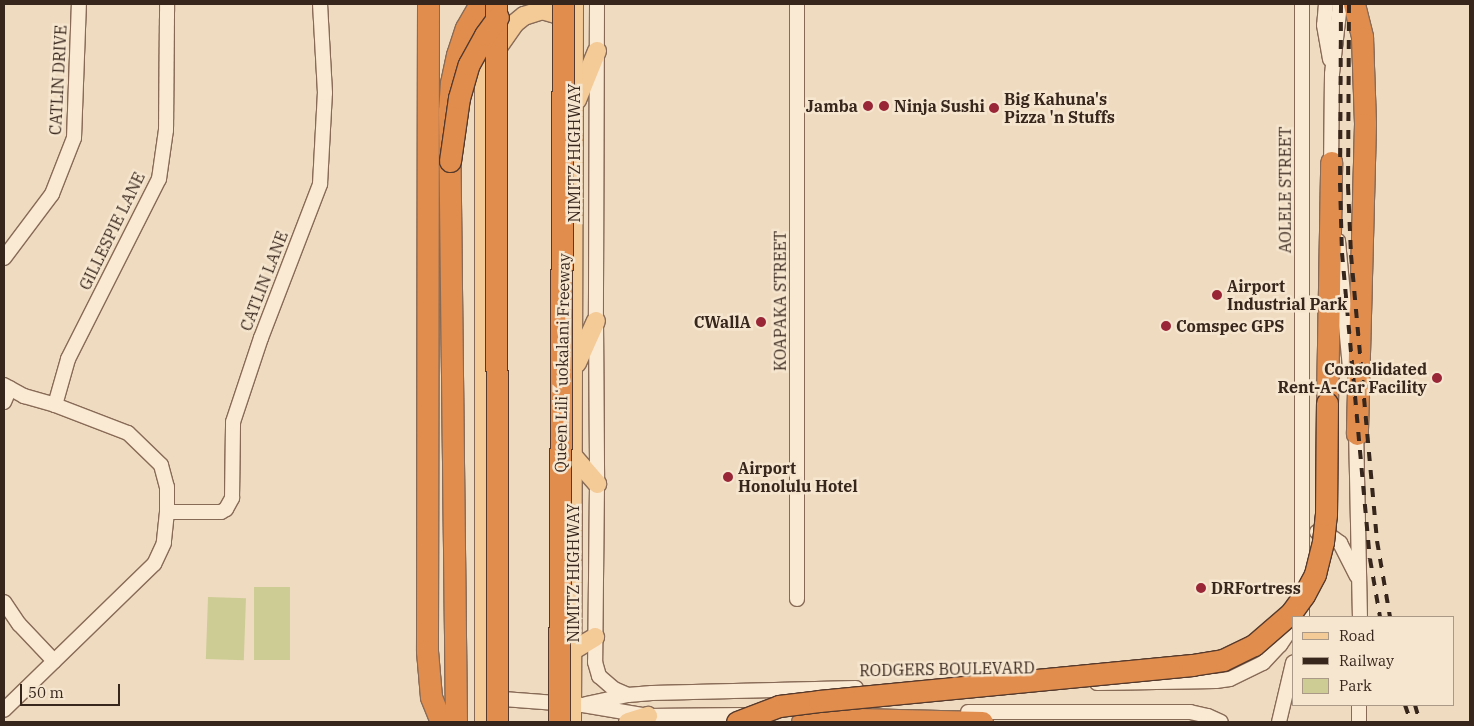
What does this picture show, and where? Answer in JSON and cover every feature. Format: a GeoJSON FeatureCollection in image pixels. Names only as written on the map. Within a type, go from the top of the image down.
{"type":"FeatureCollection","features":[{"type":"Feature","properties":{"kind":"highway"},"geometry":{"type":"LineString","coordinates":[[428,4],[427,651],[431,697],[441,722]]}},
{"type":"Feature","properties":{"kind":"highway"},"geometry":{"type":"LineString","coordinates":[[456,722],[450,161],[451,83],[457,55],[466,28],[482,4]]}},
{"type":"Feature","properties":{"kind":"highway"},"geometry":{"type":"LineString","coordinates":[[496,4],[497,722]]}},
{"type":"Feature","properties":{"kind":"highway"},"geometry":{"type":"LineString","coordinates":[[450,161],[460,98],[469,64],[485,35],[509,4]]}},
{"type":"Feature","properties":{"kind":"highway","name":"Queen Liliʻuokalani Freeway"},"geometry":{"type":"LineString","coordinates":[[559,722],[563,4]]}},
{"type":"Feature","properties":{"kind":"highway"},"geometry":{"type":"LineString","coordinates":[[1354,4],[1362,37],[1365,124],[1357,434]]}},
{"type":"Feature","properties":{"kind":"highway"},"geometry":{"type":"LineString","coordinates":[[737,722],[778,706],[1192,665],[1223,660],[1254,645],[1291,613],[1304,596],[1314,574],[1324,542],[1326,515],[1331,162]]}},
{"type":"Feature","properties":{"kind":"highway"},"geometry":{"type":"LineString","coordinates":[[803,722],[856,719],[982,722]]}},
{"type":"Feature","properties":{"kind":"main road"},"geometry":{"type":"LineString","coordinates":[[482,4],[484,72],[484,722]]}},
{"type":"Feature","properties":{"kind":"main road","name":"NIMITZ HIGHWAY"},"geometry":{"type":"LineString","coordinates":[[572,722],[577,705],[572,651],[574,4]]}},
{"type":"Feature","properties":{"kind":"main road"},"geometry":{"type":"LineString","coordinates":[[484,72],[514,24],[524,16],[542,10],[560,15],[567,22],[574,47]]}},
{"type":"Feature","properties":{"kind":"main road"},"geometry":{"type":"LineString","coordinates":[[573,110],[597,51]]}},
{"type":"Feature","properties":{"kind":"main road"},"geometry":{"type":"LineString","coordinates":[[574,370],[596,321]]}},
{"type":"Feature","properties":{"kind":"main road"},"geometry":{"type":"LineString","coordinates":[[573,456],[597,484]]}},
{"type":"Feature","properties":{"kind":"main road"},"geometry":{"type":"LineString","coordinates":[[572,651],[595,637]]}},
{"type":"Feature","properties":{"kind":"main road"},"geometry":{"type":"LineString","coordinates":[[628,722],[648,716]]}},
{"type":"Feature","properties":{"kind":"street","name":"CATLIN DRIVE"},"geometry":{"type":"LineString","coordinates":[[4,258],[52,194],[74,138],[79,4]]}},
{"type":"Feature","properties":{"kind":"street","name":"GILLESPIE LANE"},"geometry":{"type":"LineString","coordinates":[[55,405],[68,360],[159,179],[166,130],[167,4]]}},
{"type":"Feature","properties":{"kind":"street","name":"CATLIN LANE"},"geometry":{"type":"LineString","coordinates":[[167,512],[222,512],[226,509],[232,498],[233,422],[261,338],[320,184],[325,93],[320,4]]}},
{"type":"Feature","properties":{"kind":"street"},"geometry":{"type":"LineString","coordinates":[[597,4],[595,662],[599,676],[614,689],[628,695]]}},
{"type":"Feature","properties":{"kind":"street","name":"KOAPAKA STREET"},"geometry":{"type":"LineString","coordinates":[[797,4],[797,599]]}},
{"type":"Feature","properties":{"kind":"street","name":"AOLELE STREET"},"geometry":{"type":"LineString","coordinates":[[1301,616],[1302,4]]}},
{"type":"Feature","properties":{"kind":"street"},"geometry":{"type":"LineString","coordinates":[[1326,4],[1324,25],[1332,74]]}},
{"type":"Feature","properties":{"kind":"street"},"geometry":{"type":"LineString","coordinates":[[1340,4],[1332,74],[1331,162],[1357,434],[1360,616]]}},
{"type":"Feature","properties":{"kind":"street"},"geometry":{"type":"LineString","coordinates":[[4,402],[7,387],[24,396],[55,405],[128,433],[161,465],[167,487],[164,543],[154,564],[4,710]]}},
{"type":"Feature","properties":{"kind":"street"},"geometry":{"type":"LineString","coordinates":[[1302,529],[1329,535],[1340,543],[1360,582]]}},
{"type":"Feature","properties":{"kind":"street"},"geometry":{"type":"LineString","coordinates":[[4,602],[19,624],[54,661]]}},
{"type":"Feature","properties":{"kind":"street","name":"RODGERS BOULEVARD"},"geometry":{"type":"LineString","coordinates":[[577,705],[628,695],[906,687],[1216,682],[1230,679],[1263,663],[1280,645],[1292,627]]}},
{"type":"Feature","properties":{"kind":"street"},"geometry":{"type":"LineString","coordinates":[[1278,722],[1292,667]]}},
{"type":"Feature","properties":{"kind":"street","name":"RODGERS BOULEVARD"},"geometry":{"type":"LineString","coordinates":[[484,697],[577,705],[648,716],[904,712],[1185,712],[1208,716],[1221,722]]}},
{"type":"Feature","properties":{"kind":"street"},"geometry":{"type":"LineString","coordinates":[[1359,722],[1360,706]]}},
{"type":"Feature","properties":{"kind":"green space"},"geometry":{"type":"Polygon","coordinates":[[[254,587],[290,587],[290,660],[254,660],[254,587]]]}},
{"type":"Feature","properties":{"kind":"green space"},"geometry":{"type":"Polygon","coordinates":[[[208,597],[246,598],[244,660],[206,659],[208,597]]]}},
{"type":"Feature","properties":{"kind":"railway"},"geometry":{"type":"LineString","coordinates":[[1341,4],[1340,183],[1342,253],[1370,559],[1380,616]]}},
{"type":"Feature","properties":{"kind":"railway"},"geometry":{"type":"LineString","coordinates":[[1349,4],[1348,186],[1351,255],[1377,541],[1390,616]]}},
{"type":"Feature","properties":{"kind":"railway"},"geometry":{"type":"LineString","coordinates":[[1405,706],[1411,722]]}},
{"type":"Feature","properties":{"kind":"railway"},"geometry":{"type":"LineString","coordinates":[[1415,706],[1420,722]]}},
{"type":"Feature","properties":{"kind":"place","name":"Jamba"},"geometry":{"type":"Point","coordinates":[868,106]}},
{"type":"Feature","properties":{"kind":"place","name":"Ninja Sushi"},"geometry":{"type":"Point","coordinates":[884,106]}},
{"type":"Feature","properties":{"kind":"place","name":"Big Kahuna's Pizza 'n Stuffs"},"geometry":{"type":"Point","coordinates":[994,108]}},
{"type":"Feature","properties":{"kind":"place","name":"Airport Industrial Park"},"geometry":{"type":"Point","coordinates":[1217,295]}},
{"type":"Feature","properties":{"kind":"place","name":"CWallA"},"geometry":{"type":"Point","coordinates":[761,322]}},
{"type":"Feature","properties":{"kind":"place","name":"Comspec GPS"},"geometry":{"type":"Point","coordinates":[1166,326]}},
{"type":"Feature","properties":{"kind":"place","name":"Consolidated Rent-A-Car Facility"},"geometry":{"type":"Point","coordinates":[1437,378]}},
{"type":"Feature","properties":{"kind":"place","name":"Airport Honolulu Hotel"},"geometry":{"type":"Point","coordinates":[728,477]}},
{"type":"Feature","properties":{"kind":"place","name":"DRFortress"},"geometry":{"type":"Point","coordinates":[1201,588]}}]}
